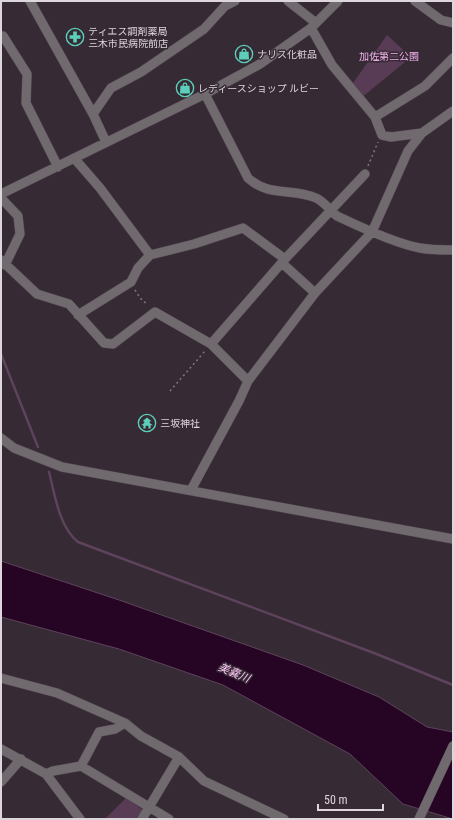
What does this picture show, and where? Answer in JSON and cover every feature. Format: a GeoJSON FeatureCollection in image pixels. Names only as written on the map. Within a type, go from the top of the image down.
{"type":"FeatureCollection","features":[{"type":"Feature","properties":{"kind":"street"},"geometry":{"type":"LineString","coordinates":[[30,1],[93,114],[106,142]]}},
{"type":"Feature","properties":{"kind":"street"},"geometry":{"type":"LineString","coordinates":[[93,114],[111,88],[141,72],[204,29],[225,6],[235,1]]}},
{"type":"Feature","properties":{"kind":"street"},"geometry":{"type":"LineString","coordinates":[[288,1],[314,26],[332,65],[374,117],[382,135],[391,137],[422,133]]}},
{"type":"Feature","properties":{"kind":"street"},"geometry":{"type":"LineString","coordinates":[[1,194],[205,94],[260,64],[314,26],[338,1]]}},
{"type":"Feature","properties":{"kind":"street"},"geometry":{"type":"LineString","coordinates":[[415,1],[441,20],[453,23]]}},
{"type":"Feature","properties":{"kind":"street"},"geometry":{"type":"LineString","coordinates":[[3,36],[27,74],[26,102],[58,167]]}},
{"type":"Feature","properties":{"kind":"street"},"geometry":{"type":"LineString","coordinates":[[374,117],[425,86],[453,58]]}},
{"type":"Feature","properties":{"kind":"street"},"geometry":{"type":"LineString","coordinates":[[205,94],[248,178],[258,187],[274,191],[298,193],[317,198],[332,210],[335,215],[372,232],[419,248],[453,250]]}},
{"type":"Feature","properties":{"kind":"street"},"geometry":{"type":"LineString","coordinates":[[191,490],[239,401],[248,381],[315,293],[372,232],[408,151],[422,133],[453,111]]}},
{"type":"Feature","properties":{"kind":"street"},"geometry":{"type":"LineString","coordinates":[[74,158],[100,188],[150,255]]}},
{"type":"Feature","properties":{"kind":"street"},"geometry":{"type":"LineString","coordinates":[[211,344],[283,261],[365,174]]}},
{"type":"Feature","properties":{"kind":"street"},"geometry":{"type":"LineString","coordinates":[[1,198],[18,216],[20,234],[3,262],[37,294],[69,304],[104,343],[113,344],[156,312],[211,344],[248,381]]}},
{"type":"Feature","properties":{"kind":"street"},"geometry":{"type":"LineString","coordinates":[[78,315],[131,282],[150,255],[194,244],[243,228],[283,261],[315,293]]}},
{"type":"Feature","properties":{"kind":"street"},"geometry":{"type":"LineString","coordinates":[[1,438],[14,448],[62,467],[453,539]]}},
{"type":"Feature","properties":{"kind":"street"},"geometry":{"type":"LineString","coordinates":[[1,678],[57,693],[125,723],[141,736],[179,757],[204,781],[284,819]]}},
{"type":"Feature","properties":{"kind":"street"},"geometry":{"type":"LineString","coordinates":[[81,766],[99,732],[115,729],[125,723]]}},
{"type":"Feature","properties":{"kind":"street"},"geometry":{"type":"LineString","coordinates":[[419,819],[453,746]]}},
{"type":"Feature","properties":{"kind":"street"},"geometry":{"type":"LineString","coordinates":[[1,749],[46,774],[80,819]]}},
{"type":"Feature","properties":{"kind":"street"},"geometry":{"type":"LineString","coordinates":[[142,819],[179,757]]}},
{"type":"Feature","properties":{"kind":"street"},"geometry":{"type":"LineString","coordinates":[[1,782],[21,759]]}},
{"type":"Feature","properties":{"kind":"street"},"geometry":{"type":"LineString","coordinates":[[46,774],[53,771],[81,766],[169,819]]}},
{"type":"Feature","properties":{"kind":"path"},"geometry":{"type":"LineString","coordinates":[[365,174],[382,135]]}},
{"type":"Feature","properties":{"kind":"path"},"geometry":{"type":"LineString","coordinates":[[131,282],[140,298],[156,312]]}},
{"type":"Feature","properties":{"kind":"path"},"geometry":{"type":"LineString","coordinates":[[170,391],[211,344]]}},
{"type":"Feature","properties":{"kind":"green space","name":"加佐第二公園"},"geometry":{"type":"Polygon","coordinates":[[[387,35],[411,57],[360,99],[353,83],[387,35]]]}},
{"type":"Feature","properties":{"kind":"green space"},"geometry":{"type":"Polygon","coordinates":[[[126,798],[143,810],[138,819],[105,819],[126,798]]]}},
{"type":"Feature","properties":{"kind":"water","name":"美嚢川"},"geometry":{"type":"Polygon","coordinates":[[[1,561],[119,600],[303,665],[379,697],[427,727],[453,732],[453,819],[403,804],[350,754],[223,685],[119,649],[1,617],[1,561]]]}},
{"type":"Feature","properties":{"kind":"waterway"},"geometry":{"type":"LineString","coordinates":[[1,354],[38,447]]}},
{"type":"Feature","properties":{"kind":"waterway"},"geometry":{"type":"LineString","coordinates":[[49,472],[62,519],[66,528],[78,542],[374,653],[453,685]]}},
{"type":"Feature","properties":{"kind":"place","name":"ティエス調剤薬局 三木市民病院前店"},"geometry":{"type":"Point","coordinates":[75,37]}},
{"type":"Feature","properties":{"kind":"place","name":"ナリス化粧品"},"geometry":{"type":"Point","coordinates":[244,54]}},
{"type":"Feature","properties":{"kind":"place","name":"レディースショップ ルビー"},"geometry":{"type":"Point","coordinates":[185,88]}},
{"type":"Feature","properties":{"kind":"place","name":"三坂神社"},"geometry":{"type":"Point","coordinates":[147,423]}}]}
